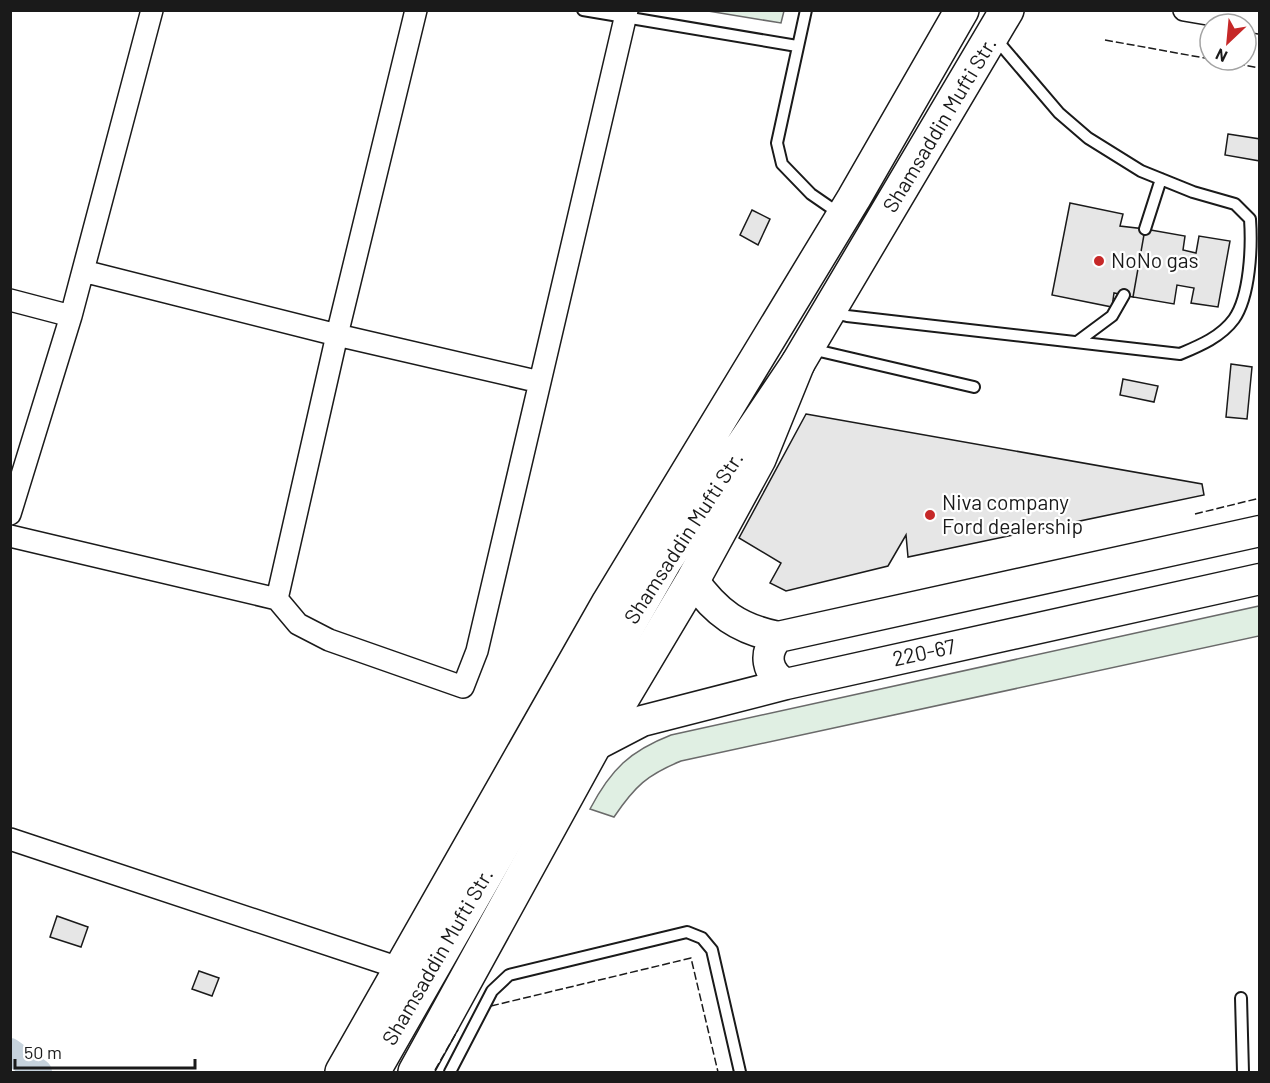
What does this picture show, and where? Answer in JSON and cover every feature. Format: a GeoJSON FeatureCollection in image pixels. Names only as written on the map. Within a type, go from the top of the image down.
{"type":"FeatureCollection","features":[{"type":"Feature","properties":{"kind":"main road","name":"Shamsaddin Mufti Str."},"geometry":{"type":"LineString","coordinates":[[342,1072],[399,968],[615,592],[842,216],[962,10]]}},
{"type":"Feature","properties":{"kind":"main road","name":"Shamsaddin Mufti Str."},"geometry":{"type":"LineString","coordinates":[[373,1072],[665,561],[803,356],[1000,23]]}},
{"type":"Feature","properties":{"kind":"main road"},"geometry":{"type":"LineString","coordinates":[[415,1072],[594,746],[693,580],[759,459],[803,356]]}},
{"type":"Feature","properties":{"kind":"street"},"geometry":{"type":"LineString","coordinates":[[10,514],[71,316],[152,10]]}},
{"type":"Feature","properties":{"kind":"street"},"geometry":{"type":"LineString","coordinates":[[277,599],[337,335],[416,10]]}},
{"type":"Feature","properties":{"kind":"street"},"geometry":{"type":"LineString","coordinates":[[1184,10],[1260,23]]}},
{"type":"Feature","properties":{"kind":"street"},"geometry":{"type":"LineString","coordinates":[[10,536],[277,599],[298,624],[329,640],[463,687],[477,651],[626,14]]}},
{"type":"Feature","properties":{"kind":"street"},"geometry":{"type":"LineString","coordinates":[[83,271],[337,335],[540,382]]}},
{"type":"Feature","properties":{"kind":"street"},"geometry":{"type":"LineString","coordinates":[[10,300],[71,316]]}},
{"type":"Feature","properties":{"kind":"street"},"geometry":{"type":"LineString","coordinates":[[693,580],[708,602],[728,619],[752,631],[778,637],[1260,531]]}},
{"type":"Feature","properties":{"kind":"street","name":"220-67"},"geometry":{"type":"LineString","coordinates":[[594,746],[642,722],[786,684],[1260,579]]}},
{"type":"Feature","properties":{"kind":"street"},"geometry":{"type":"LineString","coordinates":[[778,637],[768,653],[768,663],[777,679],[786,684]]}},
{"type":"Feature","properties":{"kind":"street"},"geometry":{"type":"LineString","coordinates":[[10,839],[399,968]]}},
{"type":"Feature","properties":{"kind":"lane"},"geometry":{"type":"LineString","coordinates":[[583,10],[626,14],[797,46]]}},
{"type":"Feature","properties":{"kind":"lane"},"geometry":{"type":"LineString","coordinates":[[806,10],[777,143],[782,164],[811,194],[842,216]]}},
{"type":"Feature","properties":{"kind":"lane"},"geometry":{"type":"LineString","coordinates":[[829,311],[847,316],[1180,354],[1209,341],[1234,319],[1244,292],[1252,245],[1250,219],[1235,204],[1141,171],[1088,138],[1059,114],[1000,23]]}},
{"type":"Feature","properties":{"kind":"lane"},"geometry":{"type":"LineString","coordinates":[[1145,229],[1161,179]]}},
{"type":"Feature","properties":{"kind":"lane"},"geometry":{"type":"LineString","coordinates":[[1077,342],[1112,316],[1124,295]]}},
{"type":"Feature","properties":{"kind":"lane"},"geometry":{"type":"LineString","coordinates":[[803,356],[974,387]]}},
{"type":"Feature","properties":{"kind":"lane"},"geometry":{"type":"LineString","coordinates":[[450,1072],[488,997],[503,979],[517,972],[687,932],[702,938],[712,950],[740,1072]]}},
{"type":"Feature","properties":{"kind":"lane"},"geometry":{"type":"LineString","coordinates":[[1241,998],[1243,1072]]}},
{"type":"Feature","properties":{"kind":"green space"},"geometry":{"type":"Polygon","coordinates":[[[708,11],[784,11],[781,23],[708,11]]]}},
{"type":"Feature","properties":{"kind":"green space"},"geometry":{"type":"Polygon","coordinates":[[[1259,606],[1259,636],[681,761],[659,771],[635,789],[614,817],[590,809],[606,783],[623,763],[644,748],[671,735],[1259,606]]]}},
{"type":"Feature","properties":{"kind":"building"},"geometry":{"type":"Polygon","coordinates":[[[1228,134],[1260,139],[1260,161],[1225,155],[1228,134]]]}},
{"type":"Feature","properties":{"kind":"building","name":"NoNo gas"},"geometry":{"type":"Polygon","coordinates":[[[1070,203],[1123,214],[1120,226],[1145,229],[1133,297],[1114,293],[1112,307],[1052,295],[1070,203]]]}},
{"type":"Feature","properties":{"kind":"building"},"geometry":{"type":"Polygon","coordinates":[[[752,210],[770,219],[758,245],[740,235],[752,210]]]}},
{"type":"Feature","properties":{"kind":"building"},"geometry":{"type":"Polygon","coordinates":[[[1145,229],[1185,236],[1183,250],[1196,253],[1199,236],[1230,241],[1218,307],[1191,303],[1194,288],[1177,285],[1174,304],[1133,297],[1145,229]]]}},
{"type":"Feature","properties":{"kind":"building"},"geometry":{"type":"Polygon","coordinates":[[[1231,364],[1252,367],[1247,419],[1226,417],[1231,364]]]}},
{"type":"Feature","properties":{"kind":"building"},"geometry":{"type":"Polygon","coordinates":[[[1123,379],[1158,386],[1154,402],[1120,395],[1123,379]]]}},
{"type":"Feature","properties":{"kind":"building","name":"Niva company Ford dealership"},"geometry":{"type":"Polygon","coordinates":[[[806,414],[1202,484],[1204,495],[908,557],[906,535],[888,566],[786,591],[770,583],[781,563],[739,538],[806,414]]]}},
{"type":"Feature","properties":{"kind":"building"},"geometry":{"type":"Polygon","coordinates":[[[57,916],[88,927],[81,947],[50,937],[57,916]]]}},
{"type":"Feature","properties":{"kind":"building"},"geometry":{"type":"Polygon","coordinates":[[[199,971],[219,978],[212,996],[192,989],[199,971]]]}},
{"type":"Feature","properties":{"kind":"waterway"},"geometry":{"type":"LineString","coordinates":[[10,1051],[39,1072]]}},
{"type":"Feature","properties":{"kind":"fence"},"geometry":{"type":"LineString","coordinates":[[1105,40],[1198,57]]}},
{"type":"Feature","properties":{"kind":"fence"},"geometry":{"type":"LineString","coordinates":[[1195,514],[1260,498]]}},
{"type":"Feature","properties":{"kind":"fence"},"geometry":{"type":"LineString","coordinates":[[491,1006],[691,958],[718,1072]]}},
{"type":"Feature","properties":{"kind":"fence"},"geometry":{"type":"LineString","coordinates":[[435,1070],[458,1030]]}},
{"type":"Feature","properties":{"kind":"place","name":"NoNo gas"},"geometry":{"type":"Point","coordinates":[1099,261]}},
{"type":"Feature","properties":{"kind":"place","name":"Niva company Ford dealership"},"geometry":{"type":"Point","coordinates":[930,515]}}]}
